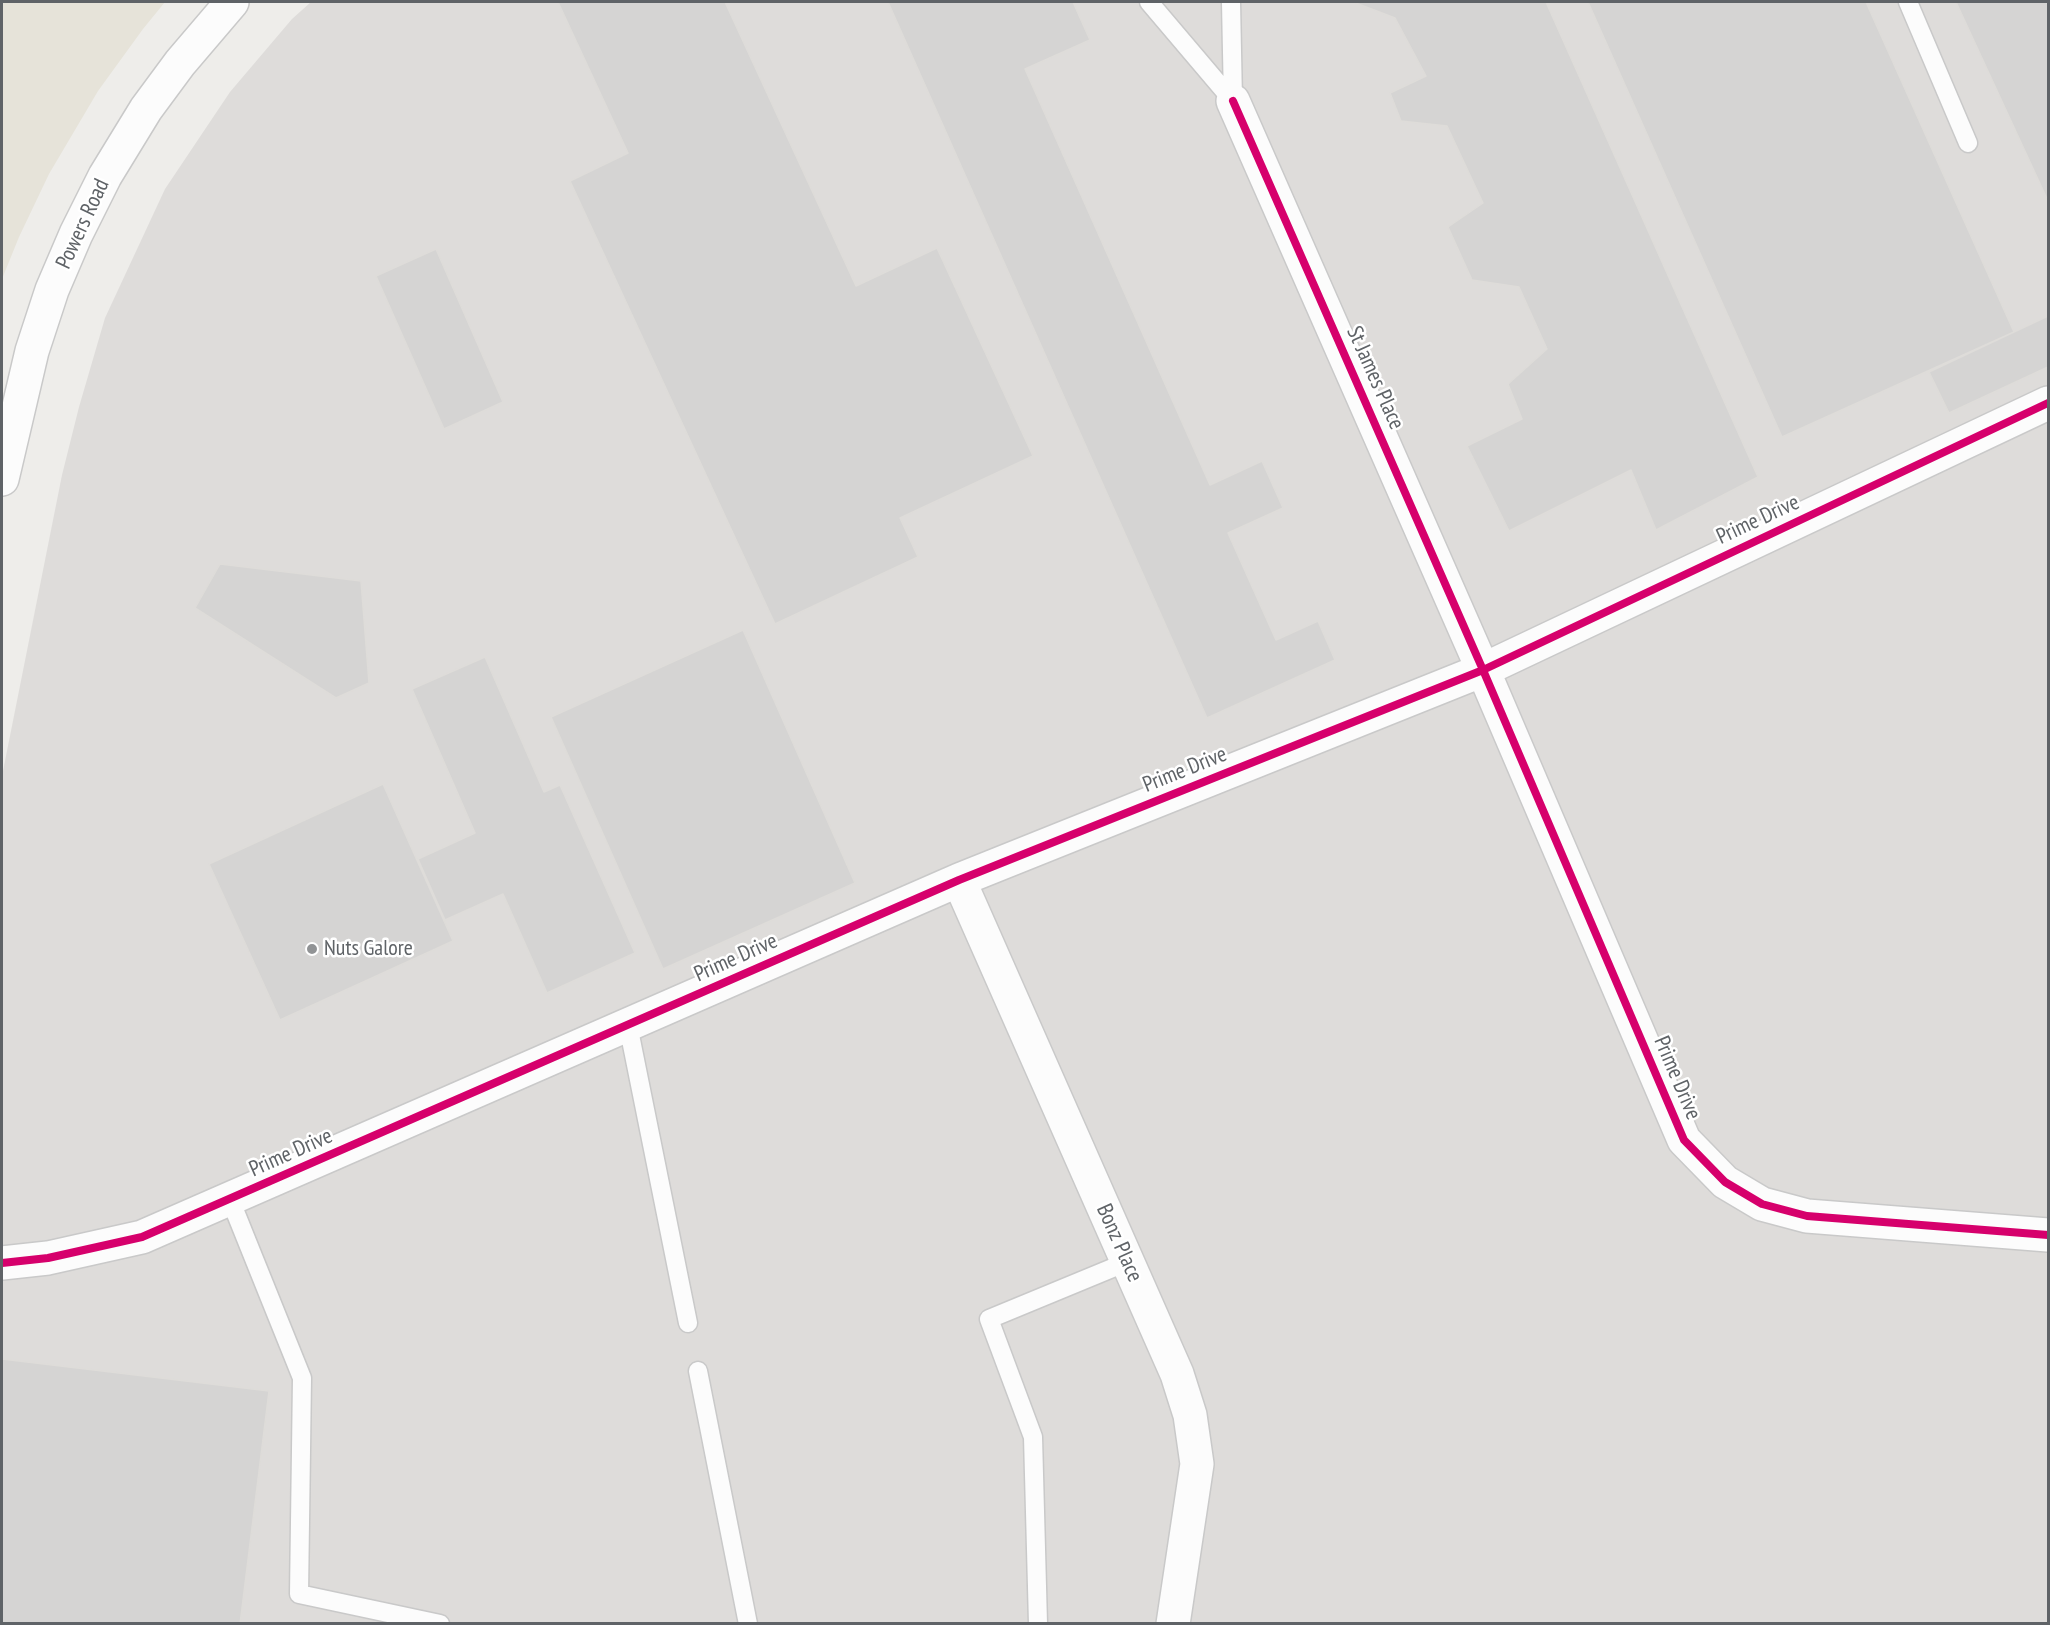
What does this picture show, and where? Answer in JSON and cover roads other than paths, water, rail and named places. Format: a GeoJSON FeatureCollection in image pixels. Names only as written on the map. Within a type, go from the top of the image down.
{"type":"FeatureCollection","features":[{"type":"Feature","properties":{"kind":"street","name":"Powers Road"},"geometry":{"type":"LineString","coordinates":[[2,479],[32,351],[52,290],[76,234],[105,176],[146,109],[180,63],[232,2]]}},
{"type":"Feature","properties":{"kind":"street","name":"St James Place"},"geometry":{"type":"LineString","coordinates":[[1233,101],[1483,670]]}},
{"type":"Feature","properties":{"kind":"street","name":"Prime Drive"},"geometry":{"type":"LineString","coordinates":[[2,1263],[48,1258],[142,1237],[958,880],[1483,670],[2049,403]]}},
{"type":"Feature","properties":{"kind":"street","name":"Prime Drive"},"geometry":{"type":"LineString","coordinates":[[1483,670],[1684,1140],[1725,1182],[1762,1204],[1807,1216],[2049,1235]]}},
{"type":"Feature","properties":{"kind":"street","name":"Bonz Place"},"geometry":{"type":"LineString","coordinates":[[958,880],[1177,1374],[1190,1415],[1197,1464],[1173,1623]]}},
{"type":"Feature","properties":{"kind":"lane"},"geometry":{"type":"LineString","coordinates":[[1149,2],[1233,101]]}},
{"type":"Feature","properties":{"kind":"lane"},"geometry":{"type":"LineString","coordinates":[[1231,2],[1233,101]]}},
{"type":"Feature","properties":{"kind":"lane"},"geometry":{"type":"LineString","coordinates":[[1908,2],[1968,143]]}},
{"type":"Feature","properties":{"kind":"lane"},"geometry":{"type":"LineString","coordinates":[[628,1025],[688,1323]]}},
{"type":"Feature","properties":{"kind":"lane"},"geometry":{"type":"LineString","coordinates":[[230,1199],[302,1378],[299,1594],[440,1623]]}},
{"type":"Feature","properties":{"kind":"lane"},"geometry":{"type":"LineString","coordinates":[[1038,1623],[1033,1437],[989,1318],[1127,1262]]}},
{"type":"Feature","properties":{"kind":"lane"},"geometry":{"type":"LineString","coordinates":[[698,1371],[747,1623]]}},
{"type":"Feature","properties":{"kind":"place","name":"Nuts Galore"},"geometry":{"type":"Point","coordinates":[312,949]}}]}
